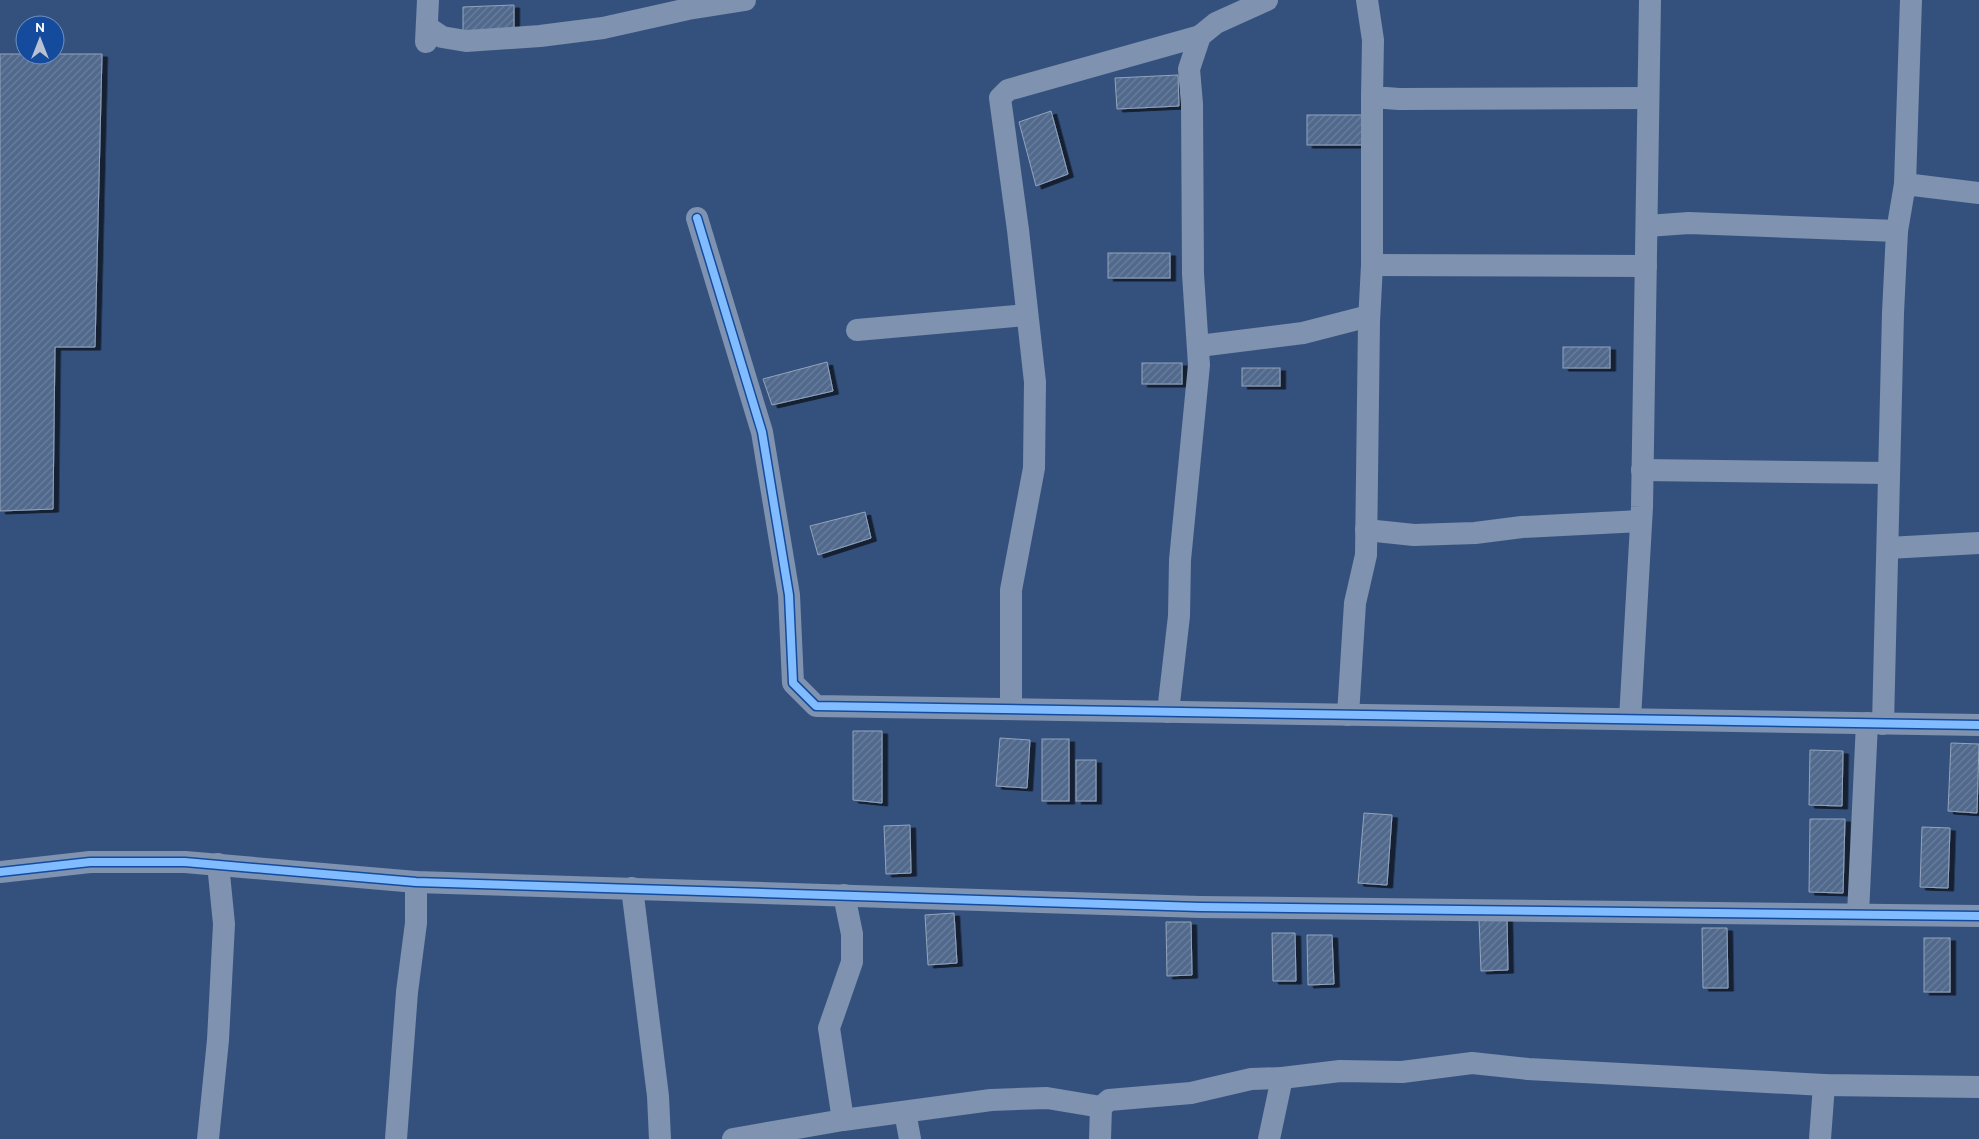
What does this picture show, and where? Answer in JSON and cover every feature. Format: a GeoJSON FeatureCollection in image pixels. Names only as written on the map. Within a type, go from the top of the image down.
{"type":"FeatureCollection","features":[{"type":"Feature","properties":{"kind":"street"},"geometry":{"type":"LineString","coordinates":[[428,0],[427,36],[466,41],[540,36],[602,28],[688,9],[746,0]]}},
{"type":"Feature","properties":{"kind":"street"},"geometry":{"type":"LineString","coordinates":[[1011,709],[1012,590],[1034,468],[1035,382],[1000,98],[1008,90],[1200,36],[1216,23],[1266,0]]}},
{"type":"Feature","properties":{"kind":"street"},"geometry":{"type":"LineString","coordinates":[[1348,715],[1355,603],[1366,555],[1369,316],[1372,265],[1373,40],[1367,0]]}},
{"type":"Feature","properties":{"kind":"street"},"geometry":{"type":"LineString","coordinates":[[1630,719],[1641,521],[1650,0]]}},
{"type":"Feature","properties":{"kind":"street"},"geometry":{"type":"LineString","coordinates":[[1858,914],[1888,548],[1893,314],[1897,231],[1905,184],[1911,0]]}},
{"type":"Feature","properties":{"kind":"street"},"geometry":{"type":"LineString","coordinates":[[1168,712],[1179,616],[1180,560],[1199,365],[1193,274],[1192,104],[1189,69],[1200,36]]}},
{"type":"Feature","properties":{"kind":"street"},"geometry":{"type":"LineString","coordinates":[[1372,97],[1399,99],[1647,98]]}},
{"type":"Feature","properties":{"kind":"street"},"geometry":{"type":"LineString","coordinates":[[1905,184],[1979,193]]}},
{"type":"Feature","properties":{"kind":"street"},"geometry":{"type":"LineString","coordinates":[[697,218],[762,432],[789,595],[794,683],[816,706],[1979,725]]}},
{"type":"Feature","properties":{"kind":"street"},"geometry":{"type":"LineString","coordinates":[[1647,226],[1689,223],[1897,231]]}},
{"type":"Feature","properties":{"kind":"street"},"geometry":{"type":"LineString","coordinates":[[1372,265],[1646,266]]}},
{"type":"Feature","properties":{"kind":"street"},"geometry":{"type":"LineString","coordinates":[[857,330],[1027,314]]}},
{"type":"Feature","properties":{"kind":"street"},"geometry":{"type":"LineString","coordinates":[[1199,346],[1303,333],[1369,316]]}},
{"type":"Feature","properties":{"kind":"street"},"geometry":{"type":"LineString","coordinates":[[1642,470],[1889,473]]}},
{"type":"Feature","properties":{"kind":"street"},"geometry":{"type":"LineString","coordinates":[[1366,530],[1414,535],[1475,533],[1522,527],[1641,521]]}},
{"type":"Feature","properties":{"kind":"street"},"geometry":{"type":"LineString","coordinates":[[1888,548],[1979,543]]}},
{"type":"Feature","properties":{"kind":"street"},"geometry":{"type":"LineString","coordinates":[[0,872],[90,862],[218,864],[416,882],[1200,907],[1979,916]]}},
{"type":"Feature","properties":{"kind":"street"},"geometry":{"type":"LineString","coordinates":[[208,1139],[218,1040],[224,924],[218,864]]}},
{"type":"Feature","properties":{"kind":"street"},"geometry":{"type":"LineString","coordinates":[[396,1139],[407,992],[416,923],[416,882]]}},
{"type":"Feature","properties":{"kind":"street"},"geometry":{"type":"LineString","coordinates":[[632,888],[658,1096],[660,1139]]}},
{"type":"Feature","properties":{"kind":"street"},"geometry":{"type":"LineString","coordinates":[[843,1120],[829,1028],[852,962],[852,934],[844,895]]}},
{"type":"Feature","properties":{"kind":"street"},"geometry":{"type":"LineString","coordinates":[[1100,1139],[1101,1107],[1109,1100],[1117,1098],[1191,1093],[1251,1079],[1282,1078],[1340,1071],[1402,1072],[1472,1063],[1528,1070],[1824,1085],[1979,1087]]}},
{"type":"Feature","properties":{"kind":"street"},"geometry":{"type":"LineString","coordinates":[[1269,1139],[1282,1078]]}},
{"type":"Feature","properties":{"kind":"street"},"geometry":{"type":"LineString","coordinates":[[1820,1139],[1824,1085]]}},
{"type":"Feature","properties":{"kind":"street"},"geometry":{"type":"LineString","coordinates":[[733,1139],[843,1120],[991,1100],[1047,1098],[1101,1107]]}},
{"type":"Feature","properties":{"kind":"street"},"geometry":{"type":"LineString","coordinates":[[905,1112],[910,1139]]}},
{"type":"Feature","properties":{"kind":"building"},"geometry":{"type":"Polygon","coordinates":[[[514,5],[514,29],[463,31],[463,7],[514,5]]]}},
{"type":"Feature","properties":{"kind":"building"},"geometry":{"type":"Polygon","coordinates":[[[0,54],[15,54],[15,65],[65,65],[65,54],[102,54],[95,347],[55,347],[53,509],[0,511],[0,54]]]}},
{"type":"Feature","properties":{"kind":"building"},"geometry":{"type":"Polygon","coordinates":[[[1178,75],[1179,106],[1117,109],[1115,78],[1178,75]]]}},
{"type":"Feature","properties":{"kind":"building"},"geometry":{"type":"Polygon","coordinates":[[[1051,111],[1068,174],[1036,186],[1019,122],[1051,111]]]}},
{"type":"Feature","properties":{"kind":"building"},"geometry":{"type":"Polygon","coordinates":[[[1307,115],[1362,115],[1362,145],[1307,145],[1307,115]]]}},
{"type":"Feature","properties":{"kind":"building"},"geometry":{"type":"Polygon","coordinates":[[[1108,253],[1170,253],[1170,278],[1108,278],[1108,253]]]}},
{"type":"Feature","properties":{"kind":"building"},"geometry":{"type":"Polygon","coordinates":[[[1563,347],[1610,347],[1610,368],[1563,368],[1563,347]]]}},
{"type":"Feature","properties":{"kind":"building"},"geometry":{"type":"Polygon","coordinates":[[[827,362],[833,391],[772,405],[763,379],[827,362]]]}},
{"type":"Feature","properties":{"kind":"building"},"geometry":{"type":"Polygon","coordinates":[[[1142,363],[1182,363],[1182,384],[1142,384],[1142,363]]]}},
{"type":"Feature","properties":{"kind":"building"},"geometry":{"type":"Polygon","coordinates":[[[1242,368],[1280,368],[1280,386],[1242,386],[1242,368]]]}},
{"type":"Feature","properties":{"kind":"building"},"geometry":{"type":"Polygon","coordinates":[[[865,512],[871,538],[818,555],[810,526],[865,512]]]}},
{"type":"Feature","properties":{"kind":"building"},"geometry":{"type":"Polygon","coordinates":[[[853,731],[882,731],[882,803],[853,800],[853,731]]]}},
{"type":"Feature","properties":{"kind":"building"},"geometry":{"type":"Polygon","coordinates":[[[1000,738],[1030,740],[1027,788],[996,786],[1000,738]]]}},
{"type":"Feature","properties":{"kind":"building"},"geometry":{"type":"Polygon","coordinates":[[[1042,739],[1069,739],[1069,801],[1042,801],[1042,739]]]}},
{"type":"Feature","properties":{"kind":"building"},"geometry":{"type":"Polygon","coordinates":[[[1951,743],[1979,744],[1977,813],[1948,811],[1951,743]]]}},
{"type":"Feature","properties":{"kind":"building"},"geometry":{"type":"Polygon","coordinates":[[[1810,750],[1843,751],[1842,806],[1809,805],[1810,750]]]}},
{"type":"Feature","properties":{"kind":"building"},"geometry":{"type":"Polygon","coordinates":[[[1076,760],[1096,760],[1096,801],[1076,801],[1076,760]]]}},
{"type":"Feature","properties":{"kind":"building"},"geometry":{"type":"Polygon","coordinates":[[[1364,813],[1392,815],[1387,885],[1358,883],[1364,813]]]}},
{"type":"Feature","properties":{"kind":"building"},"geometry":{"type":"Polygon","coordinates":[[[1810,819],[1845,819],[1843,893],[1809,892],[1810,819]]]}},
{"type":"Feature","properties":{"kind":"building"},"geometry":{"type":"Polygon","coordinates":[[[910,825],[911,873],[886,874],[884,826],[910,825]]]}},
{"type":"Feature","properties":{"kind":"building"},"geometry":{"type":"Polygon","coordinates":[[[1922,827],[1950,828],[1948,888],[1920,887],[1922,827]]]}},
{"type":"Feature","properties":{"kind":"building"},"geometry":{"type":"Polygon","coordinates":[[[954,913],[957,963],[928,965],[925,915],[954,913]]]}},
{"type":"Feature","properties":{"kind":"building"},"geometry":{"type":"Polygon","coordinates":[[[1507,918],[1508,970],[1481,971],[1479,919],[1507,918]]]}},
{"type":"Feature","properties":{"kind":"building"},"geometry":{"type":"Polygon","coordinates":[[[1166,922],[1191,922],[1192,975],[1167,976],[1166,922]]]}},
{"type":"Feature","properties":{"kind":"building"},"geometry":{"type":"Polygon","coordinates":[[[1702,928],[1727,928],[1728,988],[1703,988],[1702,928]]]}},
{"type":"Feature","properties":{"kind":"building"},"geometry":{"type":"Polygon","coordinates":[[[1272,933],[1295,933],[1296,981],[1273,981],[1272,933]]]}},
{"type":"Feature","properties":{"kind":"building"},"geometry":{"type":"Polygon","coordinates":[[[1307,935],[1332,935],[1334,984],[1308,985],[1307,935]]]}},
{"type":"Feature","properties":{"kind":"building"},"geometry":{"type":"Polygon","coordinates":[[[1924,938],[1950,938],[1950,992],[1924,992],[1924,938]]]}},
{"type":"Feature","properties":{"kind":"cycle path"},"geometry":{"type":"LineString","coordinates":[[697,218],[762,432],[789,595],[793,683],[816,706],[1979,725]]}},
{"type":"Feature","properties":{"kind":"cycle path"},"geometry":{"type":"LineString","coordinates":[[0,872],[90,862],[185,862],[416,882],[1200,907],[1979,916]]}}]}
